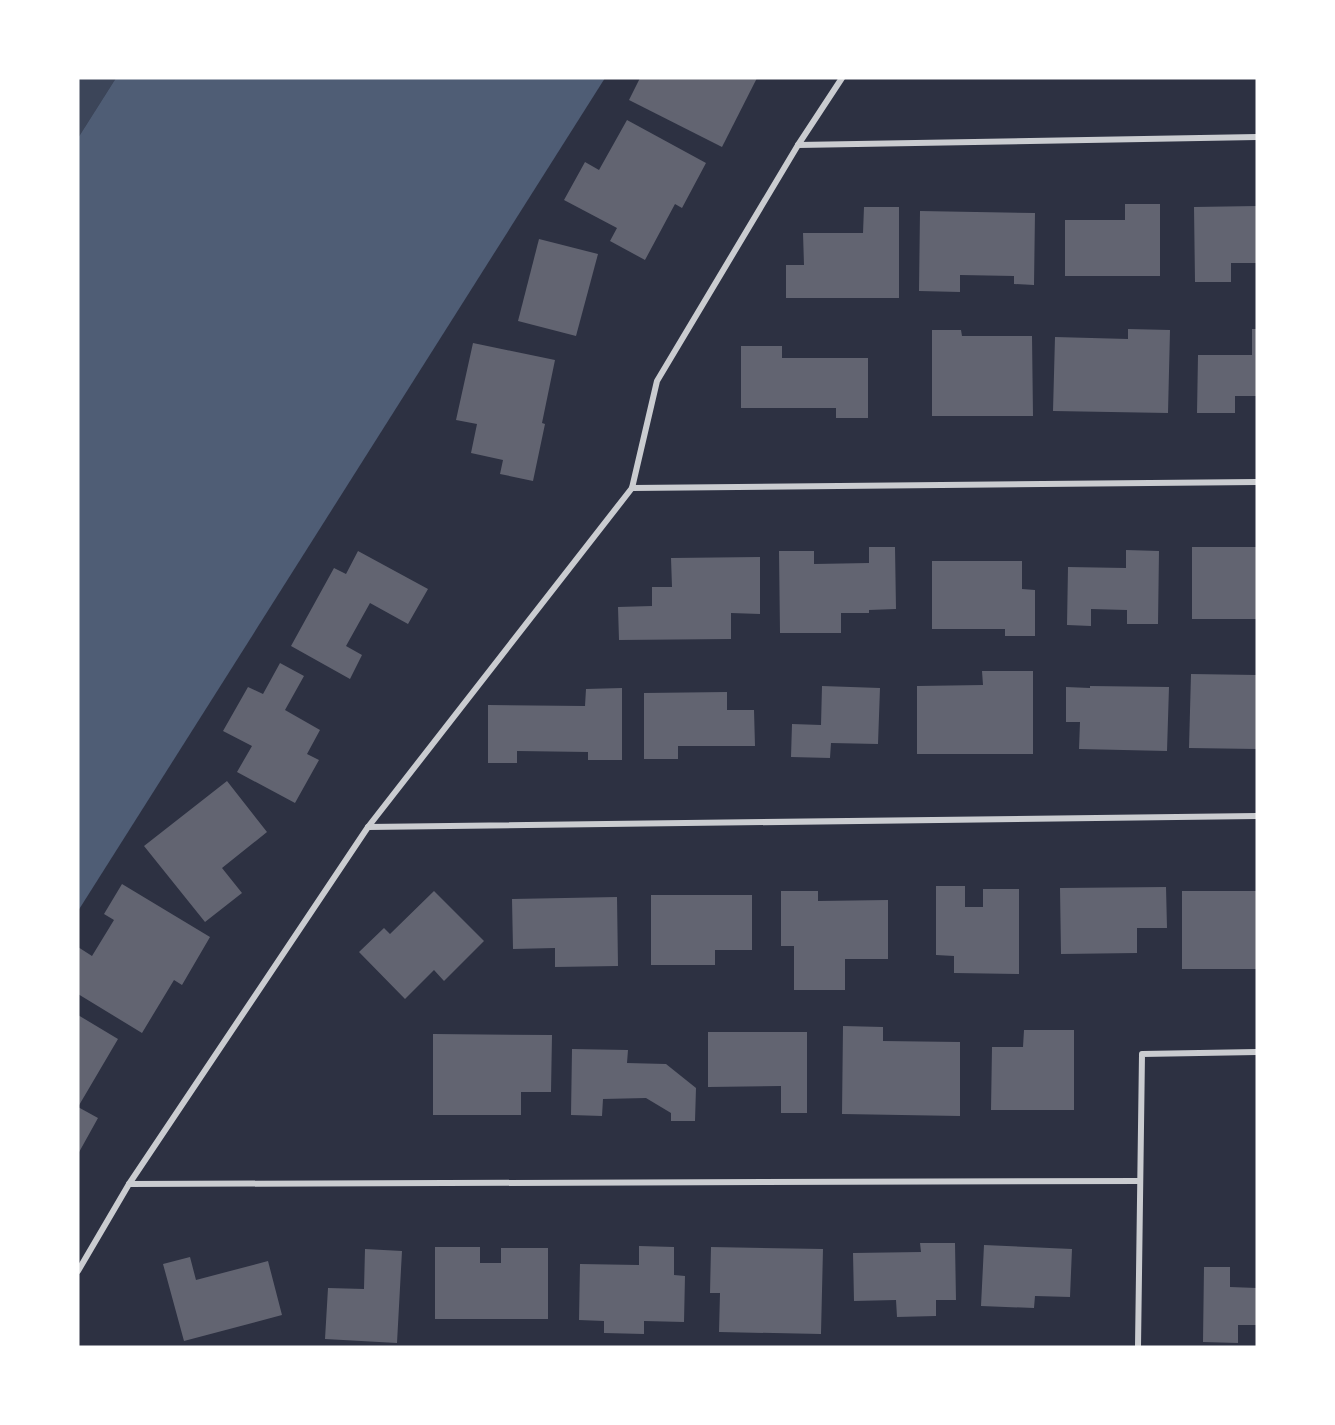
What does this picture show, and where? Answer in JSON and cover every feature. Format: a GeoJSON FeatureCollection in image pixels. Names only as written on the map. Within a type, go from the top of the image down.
{"type":"FeatureCollection","features":[{"type":"Feature","properties":{"kind":"street"},"geometry":{"type":"LineString","coordinates":[[78,1270],[129,1184],[368,827],[632,488],[657,381],[798,145],[842,78]]}},
{"type":"Feature","properties":{"kind":"street"},"geometry":{"type":"LineString","coordinates":[[798,145],[1257,137]]}},
{"type":"Feature","properties":{"kind":"street"},"geometry":{"type":"LineString","coordinates":[[632,488],[1257,482]]}},
{"type":"Feature","properties":{"kind":"street"},"geometry":{"type":"LineString","coordinates":[[368,827],[1257,816]]}},
{"type":"Feature","properties":{"kind":"street"},"geometry":{"type":"LineString","coordinates":[[1138,1347],[1142,1054],[1257,1052]]}},
{"type":"Feature","properties":{"kind":"street"},"geometry":{"type":"LineString","coordinates":[[129,1184],[1140,1181]]}},
{"type":"Feature","properties":{"kind":"shaded area"},"geometry":{"type":"Polygon","coordinates":[[[78,78],[116,78],[78,138],[78,78]]]}},
{"type":"Feature","properties":{"kind":"shaded area"},"geometry":{"type":"Polygon","coordinates":[[[116,78],[605,78],[78,911],[78,138],[116,78]]]}},
{"type":"Feature","properties":{"kind":"building"},"geometry":{"type":"Polygon","coordinates":[[[640,78],[757,78],[722,147],[629,100],[640,78]]]}},
{"type":"Feature","properties":{"kind":"building"},"geometry":{"type":"Polygon","coordinates":[[[627,120],[706,163],[682,208],[675,204],[645,260],[610,241],[617,228],[564,200],[585,162],[599,170],[627,120]]]}},
{"type":"Feature","properties":{"kind":"building"},"geometry":{"type":"Polygon","coordinates":[[[1125,204],[1160,204],[1160,276],[1065,276],[1065,220],[1125,220],[1125,204]]]}},
{"type":"Feature","properties":{"kind":"building"},"geometry":{"type":"Polygon","coordinates":[[[1257,206],[1257,263],[1231,263],[1231,282],[1195,282],[1194,207],[1257,206]]]}},
{"type":"Feature","properties":{"kind":"building"},"geometry":{"type":"Polygon","coordinates":[[[864,207],[899,207],[899,298],[786,298],[786,265],[804,265],[803,233],[863,233],[864,207]]]}},
{"type":"Feature","properties":{"kind":"building"},"geometry":{"type":"Polygon","coordinates":[[[920,211],[1035,213],[1034,285],[1014,284],[1014,276],[960,275],[960,292],[919,291],[920,211]]]}},
{"type":"Feature","properties":{"kind":"building"},"geometry":{"type":"Polygon","coordinates":[[[539,239],[598,254],[576,336],[518,321],[539,239]]]}},
{"type":"Feature","properties":{"kind":"building"},"geometry":{"type":"Polygon","coordinates":[[[1128,329],[1170,330],[1168,413],[1053,411],[1055,337],[1128,339],[1128,329]]]}},
{"type":"Feature","properties":{"kind":"building"},"geometry":{"type":"Polygon","coordinates":[[[1252,329],[1257,329],[1257,396],[1235,396],[1235,413],[1197,413],[1198,355],[1252,355],[1252,329]]]}},
{"type":"Feature","properties":{"kind":"building"},"geometry":{"type":"Polygon","coordinates":[[[932,330],[961,330],[962,336],[1032,336],[1033,416],[932,416],[932,330]]]}},
{"type":"Feature","properties":{"kind":"building"},"geometry":{"type":"Polygon","coordinates":[[[473,343],[555,360],[533,481],[500,474],[503,460],[471,453],[477,424],[456,420],[473,343]]]}},
{"type":"Feature","properties":{"kind":"building"},"geometry":{"type":"Polygon","coordinates":[[[741,346],[782,346],[782,358],[868,358],[868,418],[836,418],[836,408],[741,408],[741,346]]]}},
{"type":"Feature","properties":{"kind":"building"},"geometry":{"type":"Polygon","coordinates":[[[869,547],[895,547],[896,609],[869,610],[869,613],[841,613],[841,633],[780,633],[779,551],[814,551],[814,564],[869,563],[869,547]]]}},
{"type":"Feature","properties":{"kind":"building"},"geometry":{"type":"Polygon","coordinates":[[[1192,547],[1257,547],[1257,619],[1192,619],[1192,547]]]}},
{"type":"Feature","properties":{"kind":"building"},"geometry":{"type":"Polygon","coordinates":[[[1126,550],[1159,551],[1158,624],[1127,624],[1127,610],[1091,609],[1091,626],[1067,625],[1068,567],[1126,568],[1126,550]]]}},
{"type":"Feature","properties":{"kind":"building"},"geometry":{"type":"Polygon","coordinates":[[[358,551],[428,589],[408,624],[370,603],[346,646],[362,655],[350,679],[291,646],[334,568],[346,574],[358,551]]]}},
{"type":"Feature","properties":{"kind":"building"},"geometry":{"type":"Polygon","coordinates":[[[760,557],[760,614],[731,613],[731,639],[619,640],[618,607],[652,606],[652,587],[672,587],[671,558],[760,557]]]}},
{"type":"Feature","properties":{"kind":"building"},"geometry":{"type":"Polygon","coordinates":[[[932,561],[1022,561],[1022,589],[1035,590],[1035,636],[1005,636],[1005,629],[932,629],[932,561]]]}},
{"type":"Feature","properties":{"kind":"building"},"geometry":{"type":"Polygon","coordinates":[[[280,663],[304,676],[285,710],[320,730],[307,754],[319,760],[295,803],[237,772],[252,746],[223,731],[248,687],[263,694],[280,663]]]}},
{"type":"Feature","properties":{"kind":"building"},"geometry":{"type":"Polygon","coordinates":[[[982,671],[1033,671],[1033,754],[917,754],[917,686],[983,685],[982,671]]]}},
{"type":"Feature","properties":{"kind":"building"},"geometry":{"type":"Polygon","coordinates":[[[1191,674],[1257,675],[1257,749],[1189,748],[1191,674]]]}},
{"type":"Feature","properties":{"kind":"building"},"geometry":{"type":"Polygon","coordinates":[[[822,686],[880,688],[878,744],[831,743],[830,758],[791,757],[792,724],[821,725],[822,686]]]}},
{"type":"Feature","properties":{"kind":"building"},"geometry":{"type":"Polygon","coordinates":[[[1090,686],[1169,687],[1167,751],[1079,749],[1080,722],[1066,722],[1066,687],[1090,688],[1090,686]]]}},
{"type":"Feature","properties":{"kind":"building"},"geometry":{"type":"Polygon","coordinates":[[[622,688],[622,760],[588,760],[588,752],[517,751],[517,763],[488,763],[488,705],[585,706],[586,689],[622,688]]]}},
{"type":"Feature","properties":{"kind":"building"},"geometry":{"type":"Polygon","coordinates":[[[727,692],[727,710],[754,710],[755,746],[678,746],[678,759],[644,759],[644,693],[727,692]]]}},
{"type":"Feature","properties":{"kind":"building"},"geometry":{"type":"Polygon","coordinates":[[[227,781],[267,832],[222,868],[242,893],[205,922],[144,846],[227,781]]]}},
{"type":"Feature","properties":{"kind":"building"},"geometry":{"type":"Polygon","coordinates":[[[122,884],[210,937],[182,985],[174,980],[142,1033],[78,994],[78,947],[92,956],[114,920],[104,914],[122,884]]]}},
{"type":"Feature","properties":{"kind":"building"},"geometry":{"type":"Polygon","coordinates":[[[936,886],[965,886],[965,907],[983,907],[983,889],[1019,889],[1019,974],[954,973],[954,956],[936,955],[936,886]]]}},
{"type":"Feature","properties":{"kind":"building"},"geometry":{"type":"Polygon","coordinates":[[[1166,887],[1167,928],[1137,928],[1137,953],[1061,954],[1060,888],[1166,887]]]}},
{"type":"Feature","properties":{"kind":"building"},"geometry":{"type":"Polygon","coordinates":[[[434,891],[484,941],[444,981],[434,970],[405,999],[359,952],[384,928],[390,934],[434,891]]]}},
{"type":"Feature","properties":{"kind":"building"},"geometry":{"type":"Polygon","coordinates":[[[781,891],[818,891],[818,901],[888,900],[888,959],[845,959],[845,990],[794,990],[794,946],[781,946],[781,891]]]}},
{"type":"Feature","properties":{"kind":"building"},"geometry":{"type":"Polygon","coordinates":[[[1182,891],[1257,891],[1257,969],[1182,969],[1182,891]]]}},
{"type":"Feature","properties":{"kind":"building"},"geometry":{"type":"Polygon","coordinates":[[[651,895],[752,895],[752,950],[715,950],[715,965],[651,965],[651,895]]]}},
{"type":"Feature","properties":{"kind":"building"},"geometry":{"type":"Polygon","coordinates":[[[617,897],[618,966],[555,967],[555,948],[513,949],[512,899],[617,897]]]}},
{"type":"Feature","properties":{"kind":"building"},"geometry":{"type":"Polygon","coordinates":[[[78,1015],[118,1039],[78,1107],[78,1015]]]}},
{"type":"Feature","properties":{"kind":"building"},"geometry":{"type":"Polygon","coordinates":[[[843,1026],[883,1027],[883,1041],[960,1042],[960,1116],[842,1114],[843,1026]]]}},
{"type":"Feature","properties":{"kind":"building"},"geometry":{"type":"Polygon","coordinates":[[[1024,1030],[1074,1030],[1074,1110],[991,1110],[992,1047],[1023,1047],[1024,1030]]]}},
{"type":"Feature","properties":{"kind":"building"},"geometry":{"type":"Polygon","coordinates":[[[708,1032],[807,1032],[807,1113],[781,1113],[781,1086],[708,1087],[708,1032]]]}},
{"type":"Feature","properties":{"kind":"building"},"geometry":{"type":"Polygon","coordinates":[[[433,1034],[552,1035],[551,1092],[521,1092],[521,1115],[433,1115],[433,1034]]]}},
{"type":"Feature","properties":{"kind":"building"},"geometry":{"type":"Polygon","coordinates":[[[572,1049],[628,1050],[627,1063],[666,1064],[696,1088],[695,1121],[671,1121],[671,1113],[646,1098],[603,1099],[602,1116],[571,1115],[572,1049]]]}},
{"type":"Feature","properties":{"kind":"building"},"geometry":{"type":"Polygon","coordinates":[[[78,1107],[98,1118],[78,1154],[78,1107]]]}},
{"type":"Feature","properties":{"kind":"building"},"geometry":{"type":"Polygon","coordinates":[[[920,1243],[955,1243],[956,1300],[936,1300],[936,1316],[897,1317],[896,1300],[854,1301],[853,1253],[921,1252],[920,1243]]]}},
{"type":"Feature","properties":{"kind":"building"},"geometry":{"type":"Polygon","coordinates":[[[984,1245],[1072,1249],[1070,1297],[1035,1296],[1034,1308],[981,1306],[984,1245]]]}},
{"type":"Feature","properties":{"kind":"building"},"geometry":{"type":"Polygon","coordinates":[[[639,1246],[674,1247],[674,1275],[685,1276],[684,1322],[644,1321],[644,1334],[604,1333],[604,1321],[579,1320],[580,1264],[639,1265],[639,1246]]]}},
{"type":"Feature","properties":{"kind":"building"},"geometry":{"type":"Polygon","coordinates":[[[435,1247],[480,1247],[480,1263],[501,1263],[501,1248],[548,1248],[548,1319],[435,1319],[435,1247]]]}},
{"type":"Feature","properties":{"kind":"building"},"geometry":{"type":"Polygon","coordinates":[[[711,1247],[823,1249],[821,1334],[719,1332],[720,1293],[710,1293],[711,1247]]]}},
{"type":"Feature","properties":{"kind":"building"},"geometry":{"type":"Polygon","coordinates":[[[365,1249],[402,1251],[397,1343],[325,1339],[328,1288],[364,1289],[365,1249]]]}},
{"type":"Feature","properties":{"kind":"building"},"geometry":{"type":"Polygon","coordinates":[[[190,1257],[196,1280],[268,1261],[282,1315],[184,1341],[163,1264],[190,1257]]]}},
{"type":"Feature","properties":{"kind":"building"},"geometry":{"type":"Polygon","coordinates":[[[1204,1267],[1230,1267],[1230,1287],[1257,1288],[1257,1325],[1238,1325],[1238,1343],[1203,1342],[1204,1267]]]}}]}
